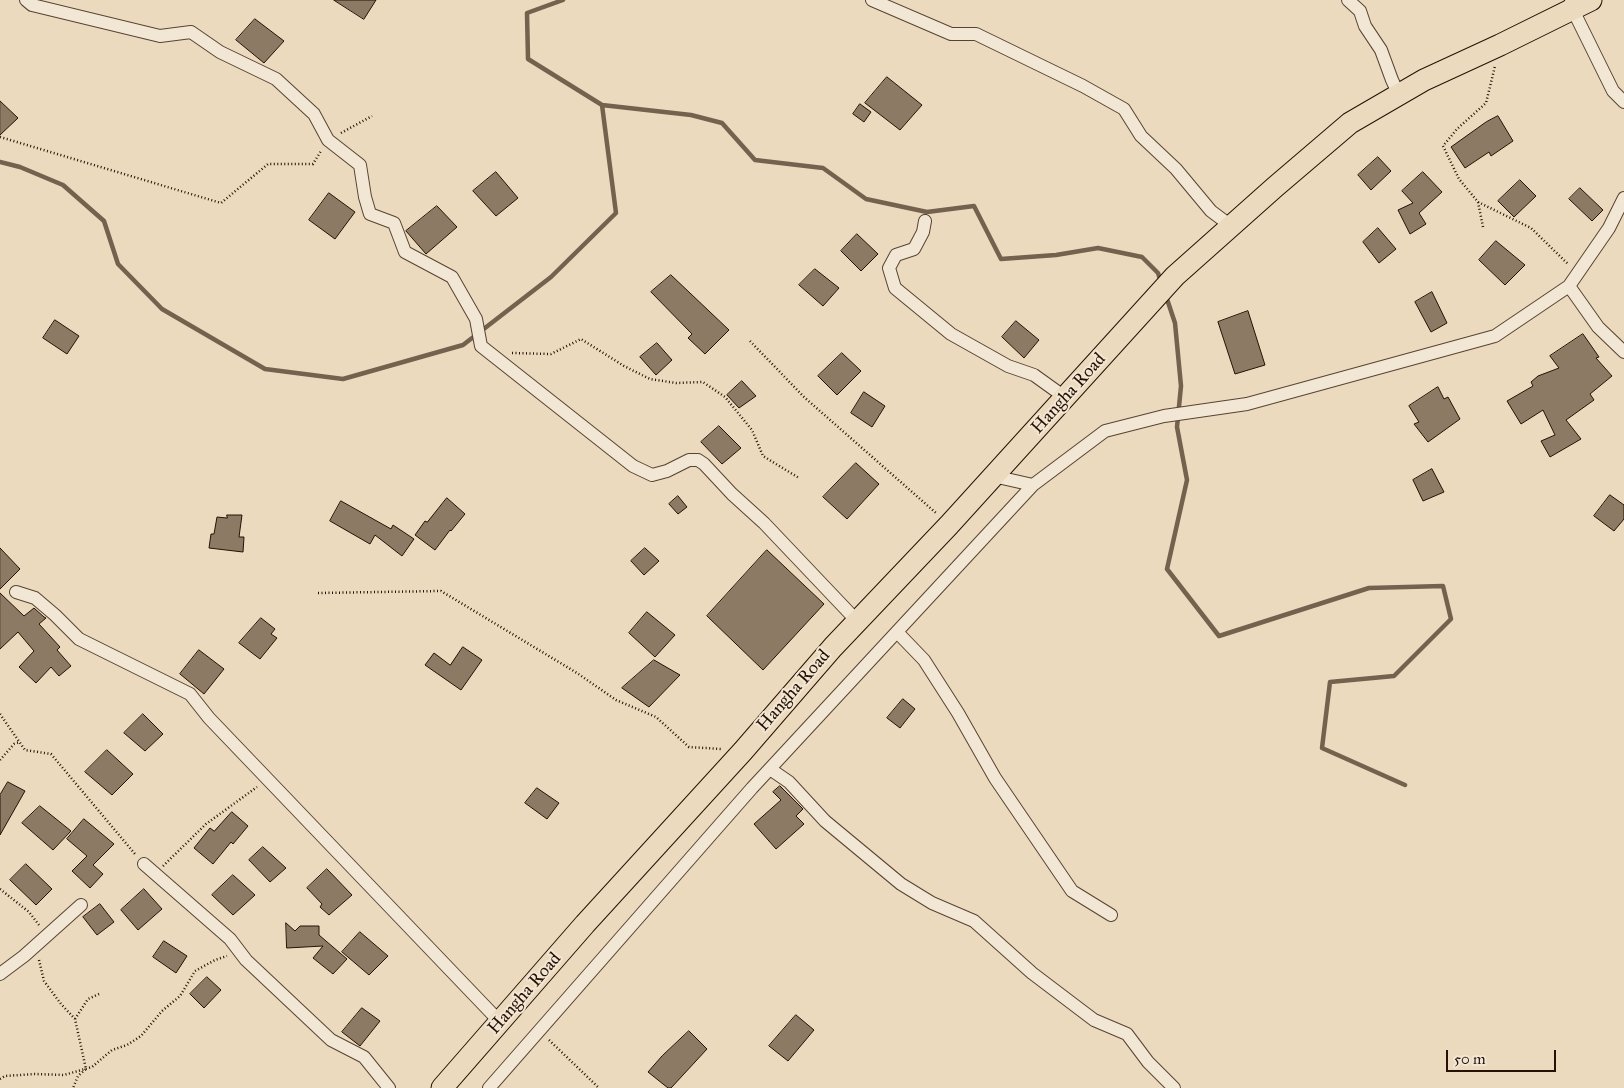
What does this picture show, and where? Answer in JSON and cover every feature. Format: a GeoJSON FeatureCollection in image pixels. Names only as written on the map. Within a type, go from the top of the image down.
{"type":"FeatureCollection","features":[{"type":"Feature","properties":{"kind":"highway","name":"Hangha Road"},"geometry":{"type":"LineString","coordinates":[[442,1088],[598,911],[743,751],[833,647],[949,525],[1066,398],[1152,300],[1176,276],[1350,124],[1424,80],[1500,45],[1577,3]]}},
{"type":"Feature","properties":{"kind":"street"},"geometry":{"type":"LineString","coordinates":[[26,0],[32,5],[160,36],[191,32],[220,52],[276,79],[314,114],[328,140],[360,166],[365,198],[370,214],[394,223],[405,252],[452,277],[476,319],[481,346],[633,466],[647,474],[658,474],[689,460],[698,460],[704,464],[858,622]]}},
{"type":"Feature","properties":{"kind":"street"},"geometry":{"type":"LineString","coordinates":[[872,0],[951,34],[976,34],[1083,86],[1124,109],[1141,136],[1176,169],[1211,211],[1231,226]]}},
{"type":"Feature","properties":{"kind":"street"},"geometry":{"type":"LineString","coordinates":[[1348,0],[1360,11],[1365,26],[1381,50],[1399,95]]}},
{"type":"Feature","properties":{"kind":"street"},"geometry":{"type":"LineString","coordinates":[[1577,3],[1613,91],[1624,102]]}},
{"type":"Feature","properties":{"kind":"street"},"geometry":{"type":"LineString","coordinates":[[489,1088],[770,769],[1033,485],[1105,432],[1164,416],[1247,404],[1495,336],[1569,286],[1609,228],[1624,198]]}},
{"type":"Feature","properties":{"kind":"street"},"geometry":{"type":"LineString","coordinates":[[925,220],[923,232],[914,249],[896,255],[889,268],[895,288],[951,334],[1008,366],[1034,375],[1066,398]]}},
{"type":"Feature","properties":{"kind":"street"},"geometry":{"type":"LineString","coordinates":[[1569,286],[1598,327],[1624,352]]}},
{"type":"Feature","properties":{"kind":"street"},"geometry":{"type":"LineString","coordinates":[[993,476],[1033,485]]}},
{"type":"Feature","properties":{"kind":"street"},"geometry":{"type":"LineString","coordinates":[[16,592],[35,598],[79,639],[190,694],[209,718],[500,1022]]}},
{"type":"Feature","properties":{"kind":"street"},"geometry":{"type":"LineString","coordinates":[[897,632],[924,660],[958,713],[995,778],[1072,891],[1111,914]]}},
{"type":"Feature","properties":{"kind":"street"},"geometry":{"type":"LineString","coordinates":[[770,769],[789,782],[825,821],[901,884],[932,903],[974,921],[1032,973],[1094,1020],[1127,1034],[1148,1062],[1174,1088]]}},
{"type":"Feature","properties":{"kind":"street"},"geometry":{"type":"LineString","coordinates":[[144,864],[230,939],[246,960],[331,1040],[364,1057],[389,1088]]}},
{"type":"Feature","properties":{"kind":"street"},"geometry":{"type":"LineString","coordinates":[[0,974],[24,956],[81,905]]}},
{"type":"Feature","properties":{"kind":"path"},"geometry":{"type":"LineString","coordinates":[[1500,45],[1486,103],[1457,129],[1443,146],[1459,179],[1478,202],[1531,228],[1578,273]]}},
{"type":"Feature","properties":{"kind":"path"},"geometry":{"type":"LineString","coordinates":[[0,137],[221,203],[268,164],[313,164],[328,140],[372,116]]}},
{"type":"Feature","properties":{"kind":"path"},"geometry":{"type":"LineString","coordinates":[[1478,202],[1483,227]]}},
{"type":"Feature","properties":{"kind":"path"},"geometry":{"type":"LineString","coordinates":[[512,353],[551,354],[581,338],[624,366],[650,379],[676,383],[703,382],[725,397],[752,430],[763,456],[799,478]]}},
{"type":"Feature","properties":{"kind":"path"},"geometry":{"type":"LineString","coordinates":[[750,341],[804,397],[949,525]]}},
{"type":"Feature","properties":{"kind":"path"},"geometry":{"type":"LineString","coordinates":[[318,593],[442,591],[578,672],[616,700],[656,717],[688,747],[743,751]]}},
{"type":"Feature","properties":{"kind":"path"},"geometry":{"type":"LineString","coordinates":[[0,714],[25,750],[51,754],[144,864]]}},
{"type":"Feature","properties":{"kind":"path"},"geometry":{"type":"LineString","coordinates":[[0,760],[14,744],[20,742]]}},
{"type":"Feature","properties":{"kind":"path"},"geometry":{"type":"LineString","coordinates":[[155,874],[206,824],[268,779]]}},
{"type":"Feature","properties":{"kind":"path"},"geometry":{"type":"LineString","coordinates":[[0,889],[29,912],[46,936],[39,961],[44,981],[75,1019],[86,1069]]}},
{"type":"Feature","properties":{"kind":"path"},"geometry":{"type":"LineString","coordinates":[[0,1079],[5,1076],[34,1074],[64,1075],[92,1067],[112,1050],[127,1045],[141,1036],[162,1011],[180,996],[195,971],[215,960],[239,951]]}},
{"type":"Feature","properties":{"kind":"path"},"geometry":{"type":"LineString","coordinates":[[75,1019],[88,999],[99,994]]}},
{"type":"Feature","properties":{"kind":"path"},"geometry":{"type":"LineString","coordinates":[[540,1031],[599,1088]]}},
{"type":"Feature","properties":{"kind":"path"},"geometry":{"type":"LineString","coordinates":[[73,1088],[78,1076],[86,1069]]}},
{"type":"Feature","properties":{"kind":"building"},"geometry":{"type":"Polygon","coordinates":[[[334,0],[376,0],[364,19],[334,0]]]}},
{"type":"Feature","properties":{"kind":"building"},"geometry":{"type":"Polygon","coordinates":[[[255,19],[284,41],[264,63],[236,40],[255,19]]]}},
{"type":"Feature","properties":{"kind":"building"},"geometry":{"type":"Polygon","coordinates":[[[887,77],[922,105],[900,130],[865,103],[887,77]]]}},
{"type":"Feature","properties":{"kind":"building"},"geometry":{"type":"Polygon","coordinates":[[[0,101],[18,118],[0,135],[0,101]]]}},
{"type":"Feature","properties":{"kind":"building"},"geometry":{"type":"Polygon","coordinates":[[[860,104],[871,112],[864,122],[853,114],[860,104]]]}},
{"type":"Feature","properties":{"kind":"building"},"geometry":{"type":"Polygon","coordinates":[[[1498,116],[1513,141],[1491,156],[1489,152],[1465,168],[1451,147],[1486,122],[1498,116]]]}},
{"type":"Feature","properties":{"kind":"building"},"geometry":{"type":"Polygon","coordinates":[[[1378,157],[1391,171],[1371,190],[1358,175],[1378,157]]]}},
{"type":"Feature","properties":{"kind":"building"},"geometry":{"type":"Polygon","coordinates":[[[496,172],[518,198],[496,216],[473,191],[496,172]]]}},
{"type":"Feature","properties":{"kind":"building"},"geometry":{"type":"Polygon","coordinates":[[[1423,172],[1442,192],[1419,213],[1426,224],[1410,234],[1398,210],[1413,203],[1402,191],[1423,172]]]}},
{"type":"Feature","properties":{"kind":"building"},"geometry":{"type":"Polygon","coordinates":[[[1520,180],[1536,196],[1514,217],[1498,201],[1520,180]]]}},
{"type":"Feature","properties":{"kind":"building"},"geometry":{"type":"Polygon","coordinates":[[[1580,188],[1603,210],[1592,221],[1569,199],[1580,188]]]}},
{"type":"Feature","properties":{"kind":"building"},"geometry":{"type":"Polygon","coordinates":[[[329,193],[355,212],[335,239],[309,220],[329,193]]]}},
{"type":"Feature","properties":{"kind":"building"},"geometry":{"type":"Polygon","coordinates":[[[437,206],[457,227],[426,254],[406,231],[437,206]]]}},
{"type":"Feature","properties":{"kind":"building"},"geometry":{"type":"Polygon","coordinates":[[[1378,228],[1396,249],[1379,263],[1363,242],[1378,228]]]}},
{"type":"Feature","properties":{"kind":"building"},"geometry":{"type":"Polygon","coordinates":[[[857,234],[878,254],[861,271],[841,251],[857,234]]]}},
{"type":"Feature","properties":{"kind":"building"},"geometry":{"type":"Polygon","coordinates":[[[1496,241],[1525,265],[1505,285],[1479,260],[1496,241]]]}},
{"type":"Feature","properties":{"kind":"building"},"geometry":{"type":"Polygon","coordinates":[[[815,269],[839,288],[823,306],[799,285],[815,269]]]}},
{"type":"Feature","properties":{"kind":"building"},"geometry":{"type":"Polygon","coordinates":[[[671,275],[729,330],[705,354],[688,338],[692,334],[651,292],[671,275]]]}},
{"type":"Feature","properties":{"kind":"building"},"geometry":{"type":"Polygon","coordinates":[[[1432,292],[1447,323],[1431,332],[1415,302],[1432,292]]]}},
{"type":"Feature","properties":{"kind":"building"},"geometry":{"type":"Polygon","coordinates":[[[1248,311],[1265,365],[1235,374],[1218,322],[1248,311]]]}},
{"type":"Feature","properties":{"kind":"building"},"geometry":{"type":"Polygon","coordinates":[[[55,320],[79,336],[67,354],[43,338],[55,320]]]}},
{"type":"Feature","properties":{"kind":"building"},"geometry":{"type":"Polygon","coordinates":[[[1016,321],[1039,340],[1024,358],[1002,337],[1016,321]]]}},
{"type":"Feature","properties":{"kind":"building"},"geometry":{"type":"Polygon","coordinates":[[[1583,334],[1599,357],[1596,358],[1612,376],[1590,394],[1594,400],[1566,420],[1581,439],[1550,457],[1541,441],[1555,435],[1543,410],[1521,424],[1507,401],[1533,386],[1531,382],[1538,376],[1559,368],[1550,356],[1583,334]]]}},
{"type":"Feature","properties":{"kind":"building"},"geometry":{"type":"Polygon","coordinates":[[[657,343],[672,360],[656,375],[640,357],[657,343]]]}},
{"type":"Feature","properties":{"kind":"building"},"geometry":{"type":"Polygon","coordinates":[[[842,353],[861,371],[837,395],[818,376],[842,353]]]}},
{"type":"Feature","properties":{"kind":"building"},"geometry":{"type":"Polygon","coordinates":[[[742,381],[756,396],[739,408],[727,395],[742,381]]]}},
{"type":"Feature","properties":{"kind":"building"},"geometry":{"type":"Polygon","coordinates":[[[1438,387],[1444,399],[1448,397],[1460,419],[1428,442],[1414,424],[1419,422],[1409,406],[1438,387]]]}},
{"type":"Feature","properties":{"kind":"building"},"geometry":{"type":"Polygon","coordinates":[[[864,392],[885,406],[872,427],[851,413],[864,392]]]}},
{"type":"Feature","properties":{"kind":"building"},"geometry":{"type":"Polygon","coordinates":[[[719,426],[741,448],[722,464],[701,442],[719,426]]]}},
{"type":"Feature","properties":{"kind":"building"},"geometry":{"type":"Polygon","coordinates":[[[856,463],[879,484],[847,519],[823,497],[856,463]]]}},
{"type":"Feature","properties":{"kind":"building"},"geometry":{"type":"Polygon","coordinates":[[[1432,469],[1444,492],[1423,501],[1413,480],[1432,469]]]}},
{"type":"Feature","properties":{"kind":"building"},"geometry":{"type":"Polygon","coordinates":[[[1610,495],[1624,505],[1624,519],[1614,531],[1594,516],[1610,495]]]}},
{"type":"Feature","properties":{"kind":"building"},"geometry":{"type":"Polygon","coordinates":[[[678,496],[687,507],[678,514],[669,504],[678,496]]]}},
{"type":"Feature","properties":{"kind":"building"},"geometry":{"type":"Polygon","coordinates":[[[447,498],[465,514],[435,550],[415,535],[425,521],[427,522],[447,498]]]}},
{"type":"Feature","properties":{"kind":"building"},"geometry":{"type":"Polygon","coordinates":[[[341,501],[391,529],[393,525],[414,539],[402,556],[375,535],[370,544],[330,521],[341,501]]]}},
{"type":"Feature","properties":{"kind":"building"},"geometry":{"type":"Polygon","coordinates":[[[227,515],[242,515],[239,537],[244,537],[243,552],[209,548],[211,534],[214,534],[217,517],[227,518],[227,515]]]}},
{"type":"Feature","properties":{"kind":"building"},"geometry":{"type":"Polygon","coordinates":[[[0,548],[20,569],[0,589],[0,548]]]}},
{"type":"Feature","properties":{"kind":"building"},"geometry":{"type":"Polygon","coordinates":[[[645,548],[659,561],[644,575],[631,561],[645,548]]]}},
{"type":"Feature","properties":{"kind":"building"},"geometry":{"type":"Polygon","coordinates":[[[767,550],[824,604],[763,670],[707,616],[767,550]]]}},
{"type":"Feature","properties":{"kind":"building"},"geometry":{"type":"Polygon","coordinates":[[[0,593],[24,616],[34,608],[46,618],[39,624],[60,647],[57,650],[71,666],[59,676],[51,667],[36,683],[19,667],[34,651],[18,632],[0,649],[0,593]]]}},
{"type":"Feature","properties":{"kind":"building"},"geometry":{"type":"Polygon","coordinates":[[[647,612],[675,635],[655,657],[629,633],[647,612]]]}},
{"type":"Feature","properties":{"kind":"building"},"geometry":{"type":"Polygon","coordinates":[[[261,618],[275,629],[271,634],[277,638],[260,659],[239,643],[261,618]]]}},
{"type":"Feature","properties":{"kind":"building"},"geometry":{"type":"Polygon","coordinates":[[[463,647],[482,660],[461,690],[425,665],[434,653],[450,665],[463,647]]]}},
{"type":"Feature","properties":{"kind":"building"},"geometry":{"type":"Polygon","coordinates":[[[199,650],[224,669],[204,694],[180,674],[199,650]]]}},
{"type":"Feature","properties":{"kind":"building"},"geometry":{"type":"Polygon","coordinates":[[[654,660],[680,675],[649,707],[622,688],[654,660]]]}},
{"type":"Feature","properties":{"kind":"building"},"geometry":{"type":"Polygon","coordinates":[[[903,699],[915,709],[900,728],[887,718],[903,699]]]}},
{"type":"Feature","properties":{"kind":"building"},"geometry":{"type":"Polygon","coordinates":[[[143,714],[163,734],[145,751],[124,733],[143,714]]]}},
{"type":"Feature","properties":{"kind":"building"},"geometry":{"type":"Polygon","coordinates":[[[107,750],[133,774],[112,795],[85,772],[107,750]]]}},
{"type":"Feature","properties":{"kind":"building"},"geometry":{"type":"Polygon","coordinates":[[[8,782],[25,791],[0,835],[0,795],[8,782]]]}},
{"type":"Feature","properties":{"kind":"building"},"geometry":{"type":"Polygon","coordinates":[[[780,786],[803,809],[796,816],[804,824],[776,849],[754,824],[781,800],[773,792],[780,786]]]}},
{"type":"Feature","properties":{"kind":"building"},"geometry":{"type":"Polygon","coordinates":[[[537,788],[559,803],[547,819],[525,803],[537,788]]]}},
{"type":"Feature","properties":{"kind":"building"},"geometry":{"type":"Polygon","coordinates":[[[40,806],[71,831],[53,850],[22,823],[40,806]]]}},
{"type":"Feature","properties":{"kind":"building"},"geometry":{"type":"Polygon","coordinates":[[[232,812],[248,826],[233,844],[231,842],[213,864],[194,848],[210,828],[214,831],[232,812]]]}},
{"type":"Feature","properties":{"kind":"building"},"geometry":{"type":"Polygon","coordinates":[[[84,819],[114,844],[93,865],[103,874],[90,888],[72,871],[87,856],[67,839],[84,819]]]}},
{"type":"Feature","properties":{"kind":"building"},"geometry":{"type":"Polygon","coordinates":[[[263,847],[286,868],[270,882],[249,860],[263,847]]]}},
{"type":"Feature","properties":{"kind":"building"},"geometry":{"type":"Polygon","coordinates":[[[26,864],[52,889],[36,905],[10,880],[26,864]]]}},
{"type":"Feature","properties":{"kind":"building"},"geometry":{"type":"Polygon","coordinates":[[[327,869],[352,895],[329,915],[320,907],[322,904],[307,888],[327,869]]]}},
{"type":"Feature","properties":{"kind":"building"},"geometry":{"type":"Polygon","coordinates":[[[233,875],[255,895],[233,915],[212,895],[233,875]]]}},
{"type":"Feature","properties":{"kind":"building"},"geometry":{"type":"Polygon","coordinates":[[[144,889],[162,909],[138,930],[121,910],[144,889]]]}},
{"type":"Feature","properties":{"kind":"building"},"geometry":{"type":"Polygon","coordinates":[[[100,904],[114,922],[97,935],[83,917],[100,904]]]}},
{"type":"Feature","properties":{"kind":"building"},"geometry":{"type":"Polygon","coordinates":[[[286,923],[295,931],[300,926],[319,926],[319,935],[347,959],[333,974],[313,958],[323,946],[287,948],[286,923]]]}},
{"type":"Feature","properties":{"kind":"building"},"geometry":{"type":"Polygon","coordinates":[[[360,932],[388,956],[369,975],[342,952],[360,932]]]}},
{"type":"Feature","properties":{"kind":"building"},"geometry":{"type":"Polygon","coordinates":[[[164,941],[187,956],[176,973],[153,957],[164,941]]]}},
{"type":"Feature","properties":{"kind":"building"},"geometry":{"type":"Polygon","coordinates":[[[207,977],[221,990],[204,1008],[190,994],[207,977]]]}},
{"type":"Feature","properties":{"kind":"building"},"geometry":{"type":"Polygon","coordinates":[[[362,1008],[380,1021],[360,1046],[342,1032],[362,1008]]]}},
{"type":"Feature","properties":{"kind":"building"},"geometry":{"type":"Polygon","coordinates":[[[796,1015],[814,1030],[788,1061],[769,1046],[796,1015]]]}},
{"type":"Feature","properties":{"kind":"building"},"geometry":{"type":"Polygon","coordinates":[[[689,1031],[707,1049],[671,1088],[668,1088],[648,1072],[689,1031]]]}},
{"type":"Feature","properties":{"kind":"waterway"},"geometry":{"type":"LineString","coordinates":[[563,0],[527,13],[528,59],[602,105],[691,115],[722,123],[755,160],[823,168],[866,199],[927,212],[974,206],[1001,259],[1056,255],[1098,248],[1142,257],[1158,273],[1161,282]]}},
{"type":"Feature","properties":{"kind":"waterway"},"geometry":{"type":"LineString","coordinates":[[0,162],[20,167],[63,185],[104,221],[118,264],[162,309],[265,369],[343,379],[463,345],[551,277],[616,213],[602,105]]}},
{"type":"Feature","properties":{"kind":"waterway"},"geometry":{"type":"LineString","coordinates":[[1166,296],[1175,323],[1181,386],[1177,427],[1187,480],[1167,569],[1219,636],[1369,588],[1443,586],[1451,619],[1394,676],[1330,682],[1322,748],[1405,785]]}}]}
